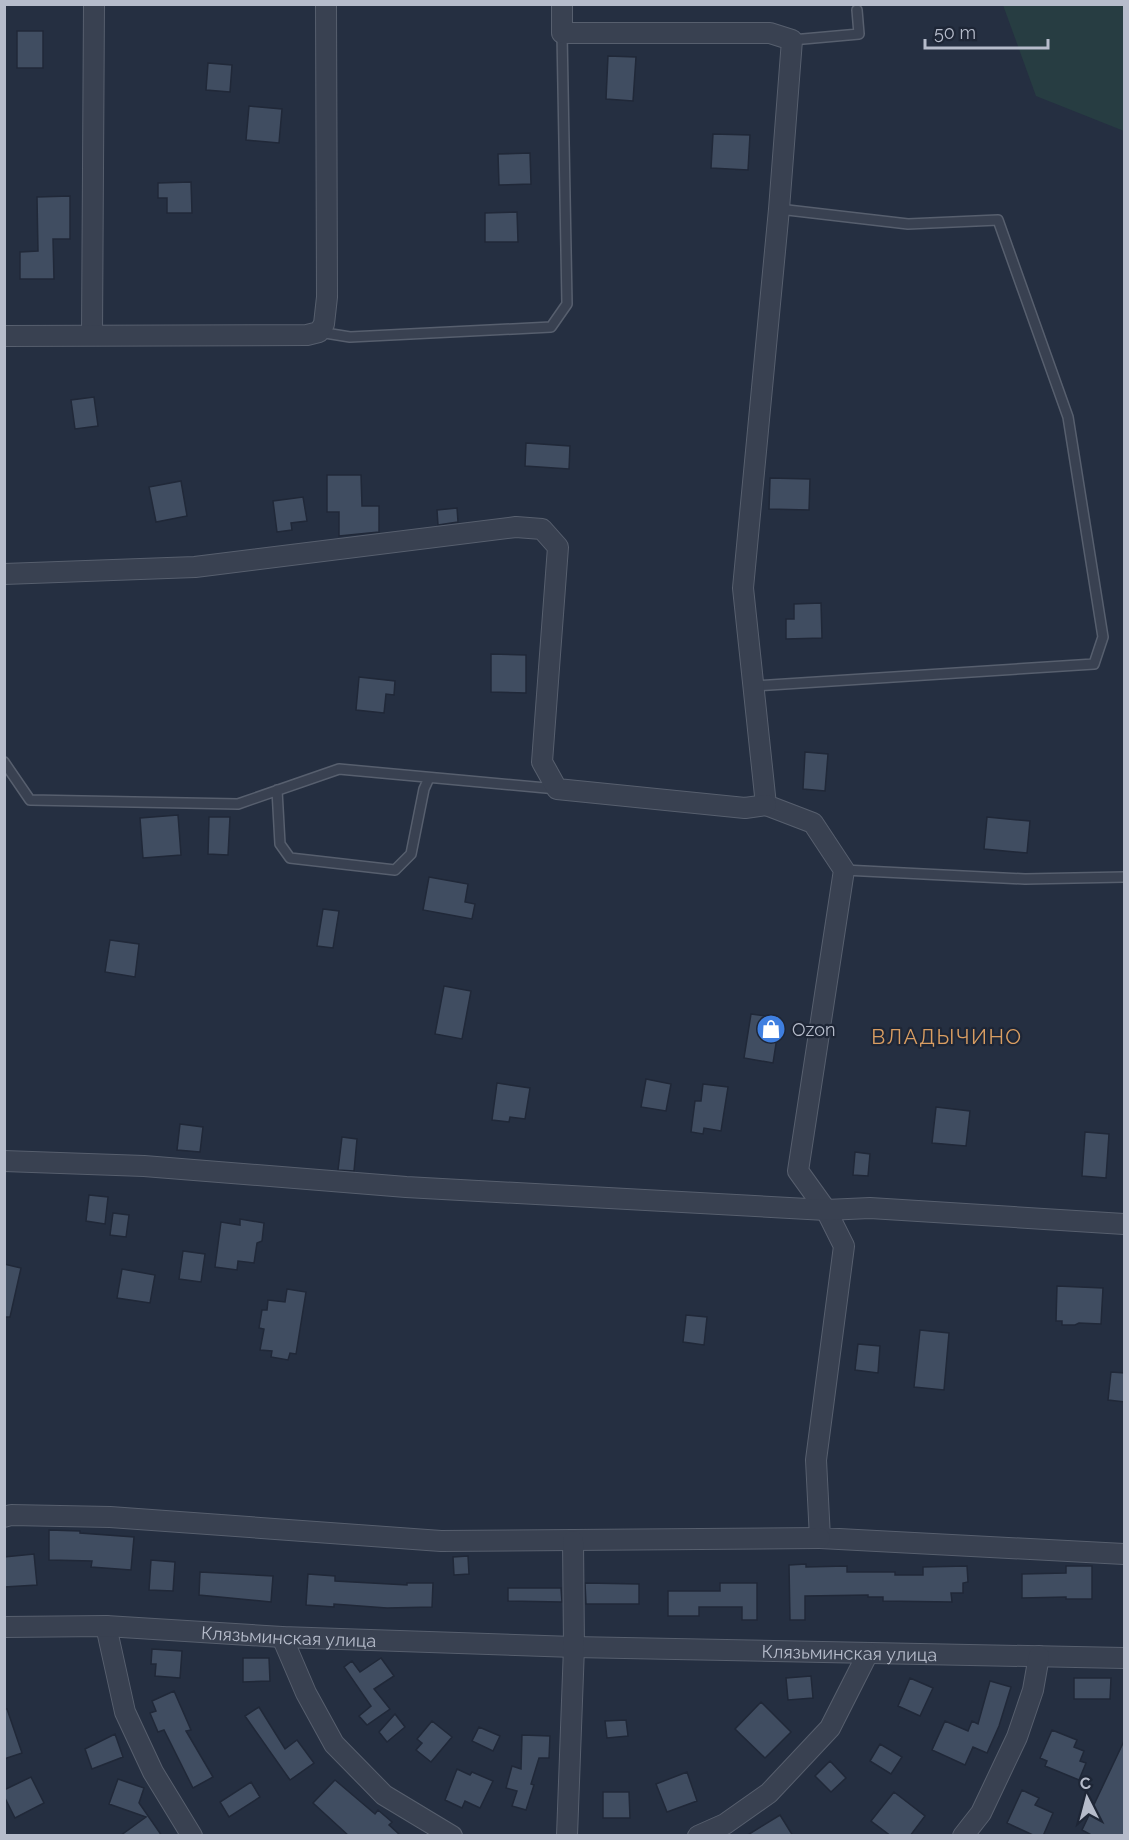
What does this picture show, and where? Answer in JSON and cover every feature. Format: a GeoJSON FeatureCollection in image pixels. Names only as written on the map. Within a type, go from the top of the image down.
{"type":"FeatureCollection","features":[{"type":"Feature","properties":{"kind":"street"},"geometry":{"type":"LineString","coordinates":[[92,335],[94,4]]}},
{"type":"Feature","properties":{"kind":"street"},"geometry":{"type":"LineString","coordinates":[[4,336],[307,335],[319,332],[324,324],[327,297],[326,4]]}},
{"type":"Feature","properties":{"kind":"street"},"geometry":{"type":"LineString","coordinates":[[562,4],[562,33],[770,33],[792,40],[779,209],[742,588],[766,805]]}},
{"type":"Feature","properties":{"kind":"street"},"geometry":{"type":"LineString","coordinates":[[4,574],[195,567],[516,527],[542,529],[558,547],[542,762],[556,789],[745,808],[766,805],[813,823],[844,870],[798,1171],[826,1210],[844,1246],[816,1460],[820,1538]]}},
{"type":"Feature","properties":{"kind":"street"},"geometry":{"type":"LineString","coordinates":[[4,1161],[144,1166],[406,1187],[826,1210],[870,1208],[1125,1224]]}},
{"type":"Feature","properties":{"kind":"street"},"geometry":{"type":"LineString","coordinates":[[4,1516],[110,1517],[441,1541],[820,1538],[1125,1554]]}},
{"type":"Feature","properties":{"kind":"street"},"geometry":{"type":"LineString","coordinates":[[567,1836],[574,1647],[573,1541]]}},
{"type":"Feature","properties":{"kind":"street"},"geometry":{"type":"LineString","coordinates":[[106,1626],[125,1712],[153,1772],[192,1836]]}},
{"type":"Feature","properties":{"kind":"street","name":"Клязьминская улица"},"geometry":{"type":"LineString","coordinates":[[4,1627],[106,1626],[282,1637],[574,1647],[1125,1658]]}},
{"type":"Feature","properties":{"kind":"street"},"geometry":{"type":"LineString","coordinates":[[282,1637],[306,1693],[334,1744],[384,1795],[452,1836]]}},
{"type":"Feature","properties":{"kind":"street"},"geometry":{"type":"LineString","coordinates":[[698,1836],[725,1824],[769,1793],[830,1728],[868,1653]]}},
{"type":"Feature","properties":{"kind":"street"},"geometry":{"type":"LineString","coordinates":[[963,1836],[981,1813],[1017,1737],[1033,1690],[1039,1656]]}},
{"type":"Feature","properties":{"kind":"lane"},"geometry":{"type":"LineString","coordinates":[[792,40],[859,34],[857,10]]}},
{"type":"Feature","properties":{"kind":"lane"},"geometry":{"type":"LineString","coordinates":[[319,332],[350,337],[551,327],[567,304],[562,33]]}},
{"type":"Feature","properties":{"kind":"lane"},"geometry":{"type":"LineString","coordinates":[[753,686],[1094,664],[1103,637],[1068,417],[998,220],[908,224],[779,209]]}},
{"type":"Feature","properties":{"kind":"lane"},"geometry":{"type":"LineString","coordinates":[[4,762],[30,800],[238,804],[339,769],[556,789]]}},
{"type":"Feature","properties":{"kind":"lane"},"geometry":{"type":"LineString","coordinates":[[277,790],[280,844],[290,858],[395,870],[411,854],[424,789],[429,778]]}},
{"type":"Feature","properties":{"kind":"lane"},"geometry":{"type":"LineString","coordinates":[[844,870],[1025,879],[1125,877]]}},
{"type":"Feature","properties":{"kind":"green space"},"geometry":{"type":"Polygon","coordinates":[[[1003,5],[1124,5],[1124,131],[1036,96],[1003,5]]]}},
{"type":"Feature","properties":{"kind":"building"},"geometry":{"type":"Polygon","coordinates":[[[17,31],[43,31],[43,68],[17,68],[17,31]]]}},
{"type":"Feature","properties":{"kind":"building"},"geometry":{"type":"Polygon","coordinates":[[[608,56],[636,57],[633,101],[606,99],[608,56]]]}},
{"type":"Feature","properties":{"kind":"building"},"geometry":{"type":"Polygon","coordinates":[[[208,63],[232,65],[230,92],[206,90],[208,63]]]}},
{"type":"Feature","properties":{"kind":"building"},"geometry":{"type":"Polygon","coordinates":[[[249,106],[282,109],[279,143],[246,140],[249,106]]]}},
{"type":"Feature","properties":{"kind":"building"},"geometry":{"type":"Polygon","coordinates":[[[713,134],[750,135],[748,170],[711,168],[713,134]]]}},
{"type":"Feature","properties":{"kind":"building"},"geometry":{"type":"Polygon","coordinates":[[[530,153],[531,184],[499,185],[498,154],[530,153]]]}},
{"type":"Feature","properties":{"kind":"building"},"geometry":{"type":"Polygon","coordinates":[[[191,182],[192,213],[167,213],[167,198],[158,198],[158,183],[191,182]]]}},
{"type":"Feature","properties":{"kind":"building"},"geometry":{"type":"Polygon","coordinates":[[[70,196],[70,239],[53,239],[54,279],[20,279],[20,252],[38,251],[37,197],[70,196]]]}},
{"type":"Feature","properties":{"kind":"building"},"geometry":{"type":"Polygon","coordinates":[[[517,212],[518,242],[485,242],[485,213],[517,212]]]}},
{"type":"Feature","properties":{"kind":"building"},"geometry":{"type":"Polygon","coordinates":[[[94,397],[98,426],[75,429],[71,400],[94,397]]]}},
{"type":"Feature","properties":{"kind":"building"},"geometry":{"type":"Polygon","coordinates":[[[526,443],[570,446],[569,469],[525,466],[526,443]]]}},
{"type":"Feature","properties":{"kind":"building"},"geometry":{"type":"Polygon","coordinates":[[[327,475],[361,475],[362,506],[379,506],[379,532],[339,536],[339,512],[327,512],[327,475]]]}},
{"type":"Feature","properties":{"kind":"building"},"geometry":{"type":"Polygon","coordinates":[[[770,478],[810,479],[809,510],[769,509],[770,478]]]}},
{"type":"Feature","properties":{"kind":"building"},"geometry":{"type":"Polygon","coordinates":[[[181,481],[187,516],[156,522],[149,487],[181,481]]]}},
{"type":"Feature","properties":{"kind":"building"},"geometry":{"type":"Polygon","coordinates":[[[303,497],[307,521],[291,523],[292,530],[277,532],[273,501],[303,497]]]}},
{"type":"Feature","properties":{"kind":"building"},"geometry":{"type":"Polygon","coordinates":[[[457,508],[458,522],[438,525],[437,510],[457,508]]]}},
{"type":"Feature","properties":{"kind":"building"},"geometry":{"type":"Polygon","coordinates":[[[821,603],[822,638],[786,639],[786,619],[794,619],[794,604],[821,603]]]}},
{"type":"Feature","properties":{"kind":"building"},"geometry":{"type":"Polygon","coordinates":[[[491,654],[526,655],[526,693],[491,692],[491,654]]]}},
{"type":"Feature","properties":{"kind":"building"},"geometry":{"type":"Polygon","coordinates":[[[359,677],[395,681],[394,695],[386,694],[384,713],[356,710],[359,677]]]}},
{"type":"Feature","properties":{"kind":"building"},"geometry":{"type":"Polygon","coordinates":[[[805,752],[828,754],[825,791],[803,789],[805,752]]]}},
{"type":"Feature","properties":{"kind":"building"},"geometry":{"type":"Polygon","coordinates":[[[178,815],[181,855],[143,858],[140,818],[178,815]]]}},
{"type":"Feature","properties":{"kind":"building"},"geometry":{"type":"Polygon","coordinates":[[[209,817],[230,817],[228,855],[208,854],[209,817]]]}},
{"type":"Feature","properties":{"kind":"building"},"geometry":{"type":"Polygon","coordinates":[[[987,817],[1030,821],[1027,853],[984,849],[987,817]]]}},
{"type":"Feature","properties":{"kind":"building"},"geometry":{"type":"Polygon","coordinates":[[[429,877],[468,884],[465,902],[475,904],[472,919],[423,910],[429,877]]]}},
{"type":"Feature","properties":{"kind":"building"},"geometry":{"type":"Polygon","coordinates":[[[323,909],[339,911],[333,948],[317,946],[323,909]]]}},
{"type":"Feature","properties":{"kind":"building"},"geometry":{"type":"Polygon","coordinates":[[[110,940],[139,944],[135,977],[105,972],[110,940]]]}},
{"type":"Feature","properties":{"kind":"building"},"geometry":{"type":"Polygon","coordinates":[[[444,986],[471,991],[462,1039],[435,1034],[444,986]]]}},
{"type":"Feature","properties":{"kind":"building"},"geometry":{"type":"Polygon","coordinates":[[[751,1014],[780,1018],[773,1063],[744,1058],[751,1014]]]}},
{"type":"Feature","properties":{"kind":"building"},"geometry":{"type":"Polygon","coordinates":[[[646,1079],[671,1084],[666,1111],[641,1107],[646,1079]]]}},
{"type":"Feature","properties":{"kind":"building"},"geometry":{"type":"Polygon","coordinates":[[[497,1083],[530,1088],[525,1119],[510,1117],[509,1122],[492,1120],[497,1083]]]}},
{"type":"Feature","properties":{"kind":"building"},"geometry":{"type":"Polygon","coordinates":[[[703,1084],[728,1087],[721,1131],[704,1128],[703,1134],[691,1132],[695,1101],[701,1101],[703,1084]]]}},
{"type":"Feature","properties":{"kind":"building"},"geometry":{"type":"Polygon","coordinates":[[[936,1107],[970,1111],[966,1146],[932,1143],[936,1107]]]}},
{"type":"Feature","properties":{"kind":"building"},"geometry":{"type":"Polygon","coordinates":[[[180,1124],[203,1127],[200,1152],[177,1150],[180,1124]]]}},
{"type":"Feature","properties":{"kind":"building"},"geometry":{"type":"Polygon","coordinates":[[[1085,1132],[1109,1134],[1106,1178],[1082,1176],[1085,1132]]]}},
{"type":"Feature","properties":{"kind":"building"},"geometry":{"type":"Polygon","coordinates":[[[342,1137],[357,1139],[354,1171],[338,1170],[342,1137]]]}},
{"type":"Feature","properties":{"kind":"building"},"geometry":{"type":"Polygon","coordinates":[[[855,1152],[870,1154],[868,1176],[853,1175],[855,1152]]]}},
{"type":"Feature","properties":{"kind":"building"},"geometry":{"type":"Polygon","coordinates":[[[89,1195],[108,1197],[105,1224],[86,1221],[89,1195]]]}},
{"type":"Feature","properties":{"kind":"building"},"geometry":{"type":"Polygon","coordinates":[[[113,1213],[129,1215],[126,1237],[110,1235],[113,1213]]]}},
{"type":"Feature","properties":{"kind":"building"},"geometry":{"type":"Polygon","coordinates":[[[240,1219],[264,1223],[262,1241],[257,1243],[254,1263],[238,1261],[237,1270],[215,1267],[221,1222],[240,1225],[240,1219]]]}},
{"type":"Feature","properties":{"kind":"building"},"geometry":{"type":"Polygon","coordinates":[[[183,1251],[205,1254],[201,1282],[179,1279],[183,1251]]]}},
{"type":"Feature","properties":{"kind":"building"},"geometry":{"type":"Polygon","coordinates":[[[4,1264],[21,1268],[10,1317],[4,1317],[4,1264]]]}},
{"type":"Feature","properties":{"kind":"building"},"geometry":{"type":"Polygon","coordinates":[[[122,1269],[155,1275],[150,1303],[117,1298],[122,1269]]]}},
{"type":"Feature","properties":{"kind":"building"},"geometry":{"type":"Polygon","coordinates":[[[1057,1286],[1103,1288],[1101,1324],[1062,1325],[1062,1321],[1056,1321],[1057,1286]]]}},
{"type":"Feature","properties":{"kind":"building"},"geometry":{"type":"Polygon","coordinates":[[[287,1289],[306,1292],[296,1354],[290,1353],[288,1360],[271,1357],[272,1351],[260,1350],[264,1329],[259,1328],[262,1310],[267,1310],[268,1300],[285,1302],[287,1289]]]}},
{"type":"Feature","properties":{"kind":"building"},"geometry":{"type":"Polygon","coordinates":[[[686,1315],[707,1317],[704,1345],[683,1342],[686,1315]]]}},
{"type":"Feature","properties":{"kind":"building"},"geometry":{"type":"Polygon","coordinates":[[[920,1330],[949,1333],[944,1390],[914,1387],[920,1330]]]}},
{"type":"Feature","properties":{"kind":"building"},"geometry":{"type":"Polygon","coordinates":[[[858,1344],[880,1346],[878,1373],[855,1370],[858,1344]]]}},
{"type":"Feature","properties":{"kind":"building"},"geometry":{"type":"Polygon","coordinates":[[[1111,1372],[1125,1373],[1125,1402],[1108,1400],[1111,1372]]]}},
{"type":"Feature","properties":{"kind":"building"},"geometry":{"type":"Polygon","coordinates":[[[49,1530],[134,1537],[131,1570],[91,1567],[92,1561],[49,1560],[49,1530]]]}},
{"type":"Feature","properties":{"kind":"building"},"geometry":{"type":"Polygon","coordinates":[[[34,1554],[37,1585],[4,1587],[4,1557],[34,1554]]]}},
{"type":"Feature","properties":{"kind":"building"},"geometry":{"type":"Polygon","coordinates":[[[468,1556],[469,1574],[454,1575],[453,1557],[468,1556]]]}},
{"type":"Feature","properties":{"kind":"building"},"geometry":{"type":"Polygon","coordinates":[[[151,1560],[175,1562],[173,1591],[149,1590],[151,1560]]]}},
{"type":"Feature","properties":{"kind":"building"},"geometry":{"type":"Polygon","coordinates":[[[806,1564],[806,1567],[847,1566],[847,1572],[895,1572],[895,1575],[923,1575],[923,1567],[967,1566],[968,1582],[963,1583],[963,1593],[951,1593],[952,1602],[883,1601],[883,1597],[868,1597],[868,1595],[805,1596],[805,1620],[790,1620],[789,1565],[806,1564]]]}},
{"type":"Feature","properties":{"kind":"building"},"geometry":{"type":"Polygon","coordinates":[[[1066,1566],[1092,1566],[1092,1599],[1022,1598],[1022,1574],[1066,1573],[1066,1566]]]}},
{"type":"Feature","properties":{"kind":"building"},"geometry":{"type":"Polygon","coordinates":[[[200,1572],[273,1576],[271,1602],[199,1595],[200,1572]]]}},
{"type":"Feature","properties":{"kind":"building"},"geometry":{"type":"Polygon","coordinates":[[[308,1574],[335,1576],[335,1581],[407,1585],[407,1583],[433,1583],[432,1607],[306,1605],[308,1574]]]}},
{"type":"Feature","properties":{"kind":"building"},"geometry":{"type":"Polygon","coordinates":[[[585,1583],[639,1584],[639,1604],[586,1604],[585,1583]]]}},
{"type":"Feature","properties":{"kind":"building"},"geometry":{"type":"Polygon","coordinates":[[[720,1583],[757,1583],[757,1620],[742,1620],[742,1607],[699,1607],[699,1616],[668,1616],[668,1591],[720,1591],[720,1583]]]}},
{"type":"Feature","properties":{"kind":"building"},"geometry":{"type":"Polygon","coordinates":[[[508,1588],[561,1588],[562,1602],[508,1601],[508,1588]]]}},
{"type":"Feature","properties":{"kind":"building"},"geometry":{"type":"Polygon","coordinates":[[[152,1649],[182,1651],[180,1678],[155,1676],[156,1664],[151,1664],[152,1649]]]}},
{"type":"Feature","properties":{"kind":"building"},"geometry":{"type":"Polygon","coordinates":[[[243,1658],[269,1658],[270,1681],[243,1682],[243,1658]]]}},
{"type":"Feature","properties":{"kind":"building"},"geometry":{"type":"Polygon","coordinates":[[[381,1658],[394,1676],[374,1689],[390,1709],[367,1725],[359,1716],[371,1706],[344,1667],[352,1661],[360,1672],[381,1658]]]}},
{"type":"Feature","properties":{"kind":"building"},"geometry":{"type":"Polygon","coordinates":[[[811,1676],[813,1698],[788,1700],[786,1678],[811,1676]]]}},
{"type":"Feature","properties":{"kind":"building"},"geometry":{"type":"Polygon","coordinates":[[[910,1678],[933,1688],[920,1716],[898,1706],[910,1678]]]}},
{"type":"Feature","properties":{"kind":"building"},"geometry":{"type":"Polygon","coordinates":[[[1074,1678],[1111,1678],[1110,1699],[1074,1699],[1074,1678]]]}},
{"type":"Feature","properties":{"kind":"building"},"geometry":{"type":"Polygon","coordinates":[[[990,1681],[1011,1687],[999,1726],[987,1753],[973,1747],[965,1765],[932,1750],[945,1721],[968,1731],[972,1721],[978,1724],[990,1681]]]}},
{"type":"Feature","properties":{"kind":"building"},"geometry":{"type":"Polygon","coordinates":[[[174,1691],[191,1730],[186,1731],[213,1777],[193,1788],[164,1730],[158,1732],[150,1713],[156,1711],[152,1701],[174,1691]]]}},
{"type":"Feature","properties":{"kind":"building"},"geometry":{"type":"Polygon","coordinates":[[[761,1702],[791,1732],[765,1758],[735,1729],[761,1702]]]}},
{"type":"Feature","properties":{"kind":"building"},"geometry":{"type":"Polygon","coordinates":[[[259,1707],[285,1749],[297,1740],[314,1763],[290,1780],[245,1716],[259,1707]]]}},
{"type":"Feature","properties":{"kind":"building"},"geometry":{"type":"Polygon","coordinates":[[[4,1709],[7,1709],[22,1753],[4,1759],[4,1709]]]}},
{"type":"Feature","properties":{"kind":"building"},"geometry":{"type":"Polygon","coordinates":[[[395,1714],[405,1727],[387,1742],[379,1732],[395,1714]]]}},
{"type":"Feature","properties":{"kind":"building"},"geometry":{"type":"Polygon","coordinates":[[[626,1720],[628,1736],[607,1738],[605,1721],[626,1720]]]}},
{"type":"Feature","properties":{"kind":"building"},"geometry":{"type":"Polygon","coordinates":[[[432,1721],[452,1737],[431,1762],[416,1750],[422,1743],[417,1739],[432,1721]]]}},
{"type":"Feature","properties":{"kind":"building"},"geometry":{"type":"Polygon","coordinates":[[[479,1727],[500,1736],[493,1751],[472,1741],[479,1727]]]}},
{"type":"Feature","properties":{"kind":"building"},"geometry":{"type":"Polygon","coordinates":[[[1052,1730],[1077,1740],[1074,1747],[1084,1751],[1080,1761],[1086,1763],[1079,1780],[1045,1766],[1047,1761],[1040,1758],[1052,1730]]]}},
{"type":"Feature","properties":{"kind":"building"},"geometry":{"type":"Polygon","coordinates":[[[115,1734],[123,1757],[92,1769],[85,1749],[115,1734]]]}},
{"type":"Feature","properties":{"kind":"building"},"geometry":{"type":"Polygon","coordinates":[[[522,1735],[550,1736],[549,1758],[539,1758],[526,1810],[512,1806],[517,1791],[506,1788],[512,1766],[521,1769],[522,1735]]]}},
{"type":"Feature","properties":{"kind":"building"},"geometry":{"type":"Polygon","coordinates":[[[1125,1739],[1125,1836],[1093,1836],[1082,1830],[1125,1739]]]}},
{"type":"Feature","properties":{"kind":"building"},"geometry":{"type":"Polygon","coordinates":[[[880,1744],[902,1757],[891,1774],[870,1761],[880,1744]]]}},
{"type":"Feature","properties":{"kind":"building"},"geometry":{"type":"Polygon","coordinates":[[[830,1761],[846,1778],[831,1792],[815,1776],[830,1761]]]}},
{"type":"Feature","properties":{"kind":"building"},"geometry":{"type":"Polygon","coordinates":[[[457,1769],[470,1775],[472,1772],[493,1781],[480,1808],[465,1801],[462,1808],[445,1800],[457,1769]]]}},
{"type":"Feature","properties":{"kind":"building"},"geometry":{"type":"Polygon","coordinates":[[[687,1772],[697,1801],[667,1812],[656,1784],[687,1772]]]}},
{"type":"Feature","properties":{"kind":"building"},"geometry":{"type":"Polygon","coordinates":[[[31,1777],[44,1803],[15,1818],[4,1796],[4,1790],[31,1777]]]}},
{"type":"Feature","properties":{"kind":"building"},"geometry":{"type":"Polygon","coordinates":[[[118,1779],[144,1788],[139,1803],[162,1836],[120,1836],[146,1817],[109,1804],[118,1779]]]}},
{"type":"Feature","properties":{"kind":"building"},"geometry":{"type":"Polygon","coordinates":[[[335,1780],[375,1814],[378,1810],[392,1822],[389,1825],[401,1836],[349,1836],[313,1803],[335,1780]]]}},
{"type":"Feature","properties":{"kind":"building"},"geometry":{"type":"Polygon","coordinates":[[[251,1782],[260,1797],[229,1817],[220,1802],[251,1782]]]}},
{"type":"Feature","properties":{"kind":"building"},"geometry":{"type":"Polygon","coordinates":[[[1022,1790],[1039,1798],[1035,1805],[1053,1813],[1043,1836],[1035,1836],[1007,1823],[1022,1790]]]}},
{"type":"Feature","properties":{"kind":"building"},"geometry":{"type":"Polygon","coordinates":[[[603,1792],[629,1792],[630,1818],[603,1818],[603,1792]]]}},
{"type":"Feature","properties":{"kind":"building"},"geometry":{"type":"Polygon","coordinates":[[[894,1792],[925,1816],[910,1836],[891,1836],[871,1821],[894,1792]]]}},
{"type":"Feature","properties":{"kind":"building"},"geometry":{"type":"Polygon","coordinates":[[[780,1815],[793,1836],[746,1836],[780,1815]]]}},
{"type":"Feature","properties":{"kind":"place","name":"Ozon"},"geometry":{"type":"Point","coordinates":[771,1029]}},
{"type":"Feature","properties":{"kind":"district","name":"ВЛАДЫЧИНО"},"geometry":{"type":"Point","coordinates":[947,1036]}}]}
